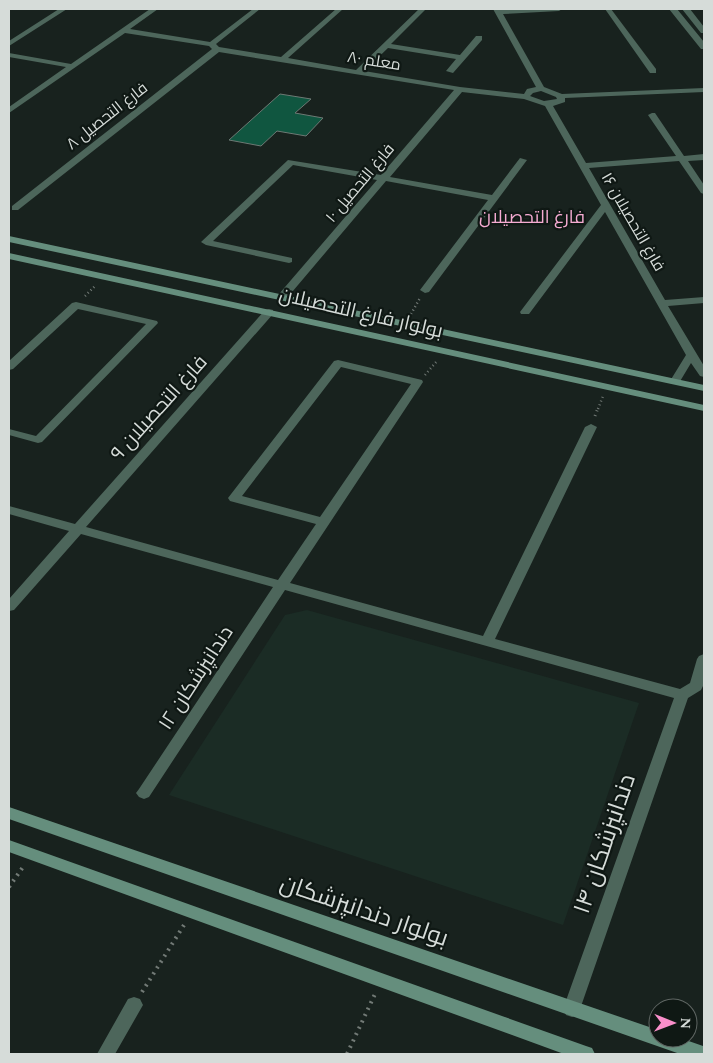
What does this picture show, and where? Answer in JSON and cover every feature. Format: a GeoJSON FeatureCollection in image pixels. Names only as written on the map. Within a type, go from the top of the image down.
{"type":"FeatureCollection","features":[{"type":"Feature","properties":{"kind":"main road","name":"بولوار فارغ التحصیلان"},"geometry":{"type":"LineString","coordinates":[[9,239],[283,296],[704,388]]}},
{"type":"Feature","properties":{"kind":"main road","name":"بولوار فارغ التحصیلان"},"geometry":{"type":"LineString","coordinates":[[9,256],[704,408]]}},
{"type":"Feature","properties":{"kind":"main road"},"geometry":{"type":"LineString","coordinates":[[269,312],[283,296]]}},
{"type":"Feature","properties":{"kind":"main road","name":"بولوار دندانپزشکان"},"geometry":{"type":"LineString","coordinates":[[9,813],[703,1054]]}},
{"type":"Feature","properties":{"kind":"main road"},"geometry":{"type":"LineString","coordinates":[[9,846],[586,1054]]}},
{"type":"Feature","properties":{"kind":"street"},"geometry":{"type":"LineString","coordinates":[[9,44],[63,9]]}},
{"type":"Feature","properties":{"kind":"street"},"geometry":{"type":"LineString","coordinates":[[9,111],[154,9]]}},
{"type":"Feature","properties":{"kind":"street","name":"فارغ التحصیل ۸"},"geometry":{"type":"LineString","coordinates":[[15,208],[214,47],[257,9]]}},
{"type":"Feature","properties":{"kind":"street"},"geometry":{"type":"LineString","coordinates":[[282,60],[340,9]]}},
{"type":"Feature","properties":{"kind":"street"},"geometry":{"type":"LineString","coordinates":[[358,72],[423,9]]}},
{"type":"Feature","properties":{"kind":"street"},"geometry":{"type":"LineString","coordinates":[[541,89],[498,10],[559,9]]}},
{"type":"Feature","properties":{"kind":"street"},"geometry":{"type":"LineString","coordinates":[[608,9],[653,71]]}},
{"type":"Feature","properties":{"kind":"street"},"geometry":{"type":"LineString","coordinates":[[672,9],[704,47]]}},
{"type":"Feature","properties":{"kind":"street"},"geometry":{"type":"LineString","coordinates":[[686,9],[704,31]]}},
{"type":"Feature","properties":{"kind":"street","name":"معلم ۸۰"},"geometry":{"type":"LineString","coordinates":[[123,30],[282,60],[460,89],[526,97],[548,104]]}},
{"type":"Feature","properties":{"kind":"street"},"geometry":{"type":"LineString","coordinates":[[450,71],[479,38]]}},
{"type":"Feature","properties":{"kind":"street"},"geometry":{"type":"LineString","coordinates":[[386,45],[462,58]]}},
{"type":"Feature","properties":{"kind":"street"},"geometry":{"type":"LineString","coordinates":[[9,55],[72,66]]}},
{"type":"Feature","properties":{"kind":"street","name":"فارغ التحصیل ۱۰"},"geometry":{"type":"LineString","coordinates":[[283,296],[460,89]]}},
{"type":"Feature","properties":{"kind":"street"},"geometry":{"type":"LineString","coordinates":[[526,97],[530,91],[541,89],[562,96],[704,90]]}},
{"type":"Feature","properties":{"kind":"street"},"geometry":{"type":"LineString","coordinates":[[548,104],[560,102],[563,98],[562,96]]}},
{"type":"Feature","properties":{"kind":"street","name":"فارغ التحصیلان ۱۶"},"geometry":{"type":"LineString","coordinates":[[548,104],[691,355],[704,374]]}},
{"type":"Feature","properties":{"kind":"street"},"geometry":{"type":"LineString","coordinates":[[652,115],[704,191]]}},
{"type":"Feature","properties":{"kind":"street"},"geometry":{"type":"LineString","coordinates":[[584,166],[704,157]]}},
{"type":"Feature","properties":{"kind":"street"},"geometry":{"type":"LineString","coordinates":[[425,290],[523,160]]}},
{"type":"Feature","properties":{"kind":"street"},"geometry":{"type":"LineString","coordinates":[[290,260],[206,242],[291,162],[494,198]]}},
{"type":"Feature","properties":{"kind":"street"},"geometry":{"type":"LineString","coordinates":[[524,312],[606,205]]}},
{"type":"Feature","properties":{"kind":"street"},"geometry":{"type":"LineString","coordinates":[[662,303],[704,300]]}},
{"type":"Feature","properties":{"kind":"street"},"geometry":{"type":"LineString","coordinates":[[9,367],[76,305],[153,323],[38,440],[9,432]]}},
{"type":"Feature","properties":{"kind":"street","name":"فارغ التحصیلان ۹"},"geometry":{"type":"LineString","coordinates":[[9,607],[269,312]]}},
{"type":"Feature","properties":{"kind":"street"},"geometry":{"type":"LineString","coordinates":[[675,381],[691,355]]}},
{"type":"Feature","properties":{"kind":"street"},"geometry":{"type":"LineString","coordinates":[[323,522],[234,498],[338,363],[418,382]]}},
{"type":"Feature","properties":{"kind":"street","name":"دندانپزشکان ۱۲"},"geometry":{"type":"LineString","coordinates":[[144,793],[280,585],[418,382]]}},
{"type":"Feature","properties":{"kind":"street"},"geometry":{"type":"LineString","coordinates":[[488,642],[590,427]]}},
{"type":"Feature","properties":{"kind":"street"},"geometry":{"type":"LineString","coordinates":[[9,510],[682,695],[696,686],[704,659]]}},
{"type":"Feature","properties":{"kind":"street","name":"دندانپزشکان ۱۴"},"geometry":{"type":"LineString","coordinates":[[572,1009],[682,695]]}},
{"type":"Feature","properties":{"kind":"street"},"geometry":{"type":"LineString","coordinates":[[106,1054],[134,1005]]}},
{"type":"Feature","properties":{"kind":"path"},"geometry":{"type":"LineString","coordinates":[[76,305],[104,277]]}},
{"type":"Feature","properties":{"kind":"path"},"geometry":{"type":"LineString","coordinates":[[406,324],[425,290]]}},
{"type":"Feature","properties":{"kind":"path"},"geometry":{"type":"LineString","coordinates":[[418,382],[446,351]]}},
{"type":"Feature","properties":{"kind":"path"},"geometry":{"type":"LineString","coordinates":[[590,427],[608,387]]}},
{"type":"Feature","properties":{"kind":"path"},"geometry":{"type":"LineString","coordinates":[[9,887],[32,854]]}},
{"type":"Feature","properties":{"kind":"path"},"geometry":{"type":"LineString","coordinates":[[134,1005],[192,912]]}},
{"type":"Feature","properties":{"kind":"path"},"geometry":{"type":"LineString","coordinates":[[347,1054],[382,980]]}},
{"type":"Feature","properties":{"kind":"shaded area"},"geometry":{"type":"Polygon","coordinates":[[[307,610],[639,703],[563,925],[169,795],[285,615],[307,610]]]}},
{"type":"Feature","properties":{"kind":"building"},"geometry":{"type":"Polygon","coordinates":[[[280,94],[311,99],[295,113],[323,118],[306,136],[277,131],[261,146],[229,140],[280,94]]]}},
{"type":"Feature","properties":{"kind":"district","name":"فارغ التحصیلان"},"geometry":{"type":"Point","coordinates":[532,217]}}]}
